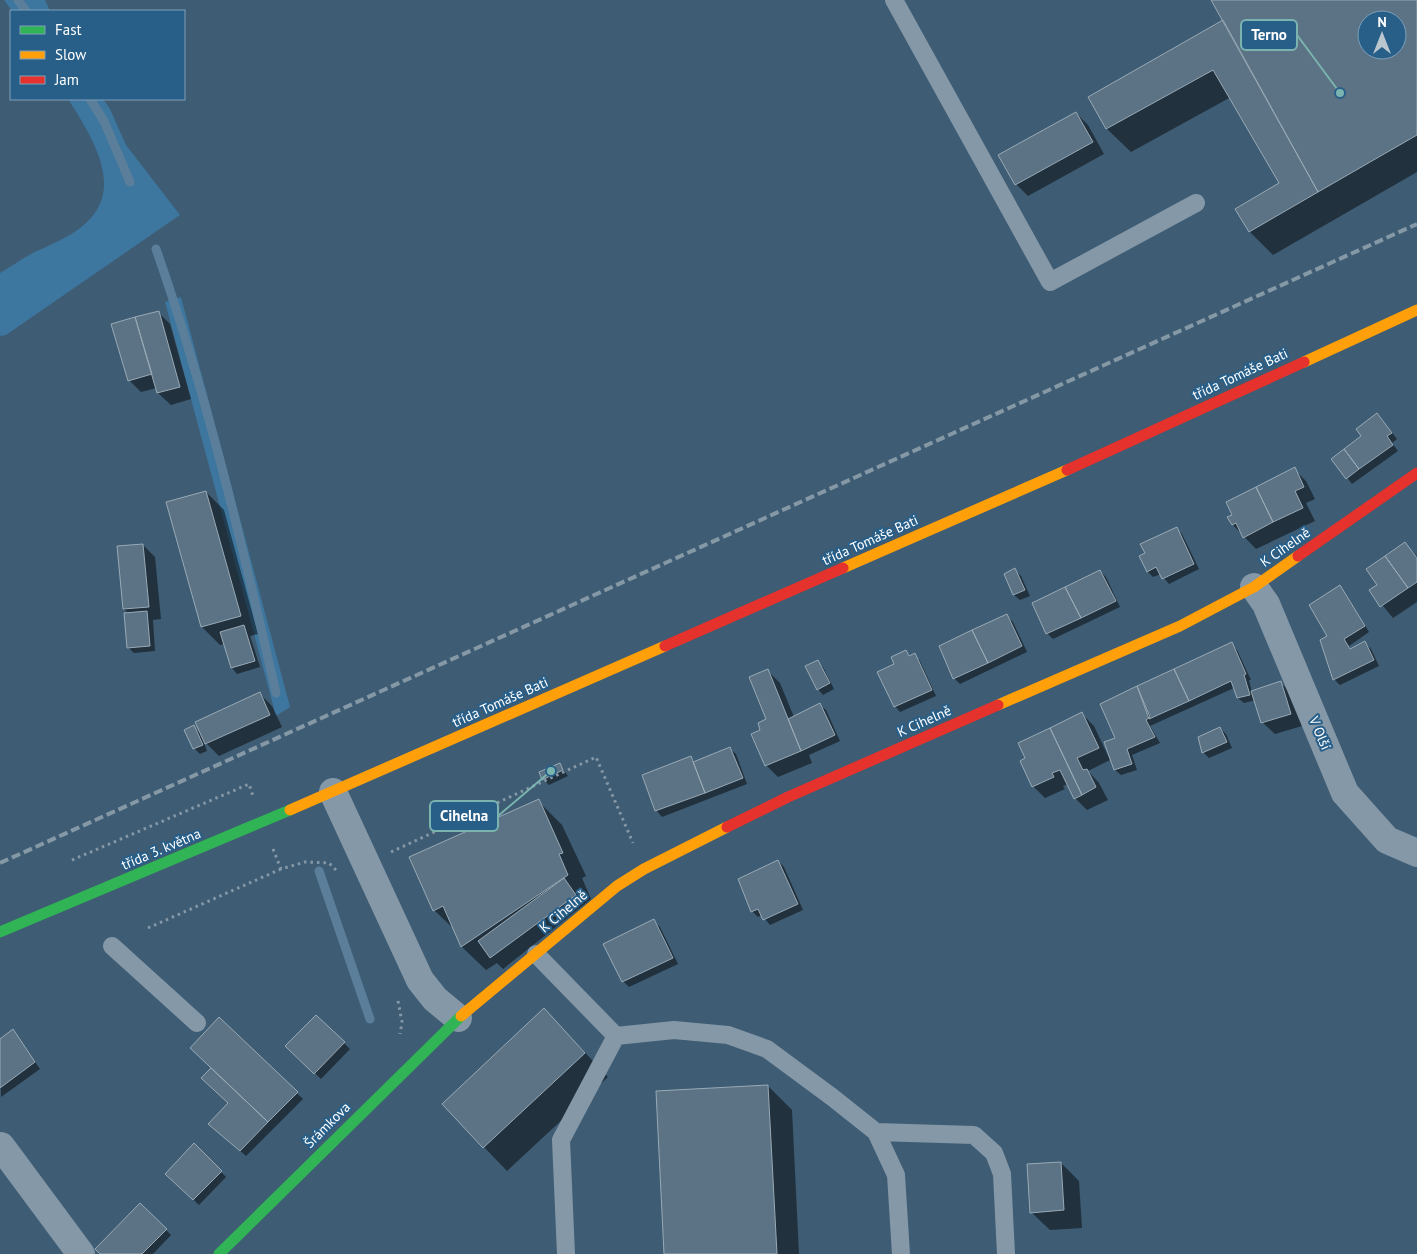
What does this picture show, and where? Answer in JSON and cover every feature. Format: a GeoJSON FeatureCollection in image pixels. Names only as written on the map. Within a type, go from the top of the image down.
{"type":"FeatureCollection","features":[{"type":"Feature","properties":{"kind":"main road","name":"třída Tomáše Bati"},"geometry":{"type":"LineString","coordinates":[[333,792],[1080,464],[1417,310]]}},
{"type":"Feature","properties":{"kind":"main road","name":"K Cihelně"},"geometry":{"type":"LineString","coordinates":[[458,1018],[616,886],[644,869],[788,796],[1180,626],[1254,587],[1417,473]]}},
{"type":"Feature","properties":{"kind":"main road","name":"třída 3. května"},"geometry":{"type":"LineString","coordinates":[[0,932],[333,792]]}},
{"type":"Feature","properties":{"kind":"main road","name":"Šrámkova"},"geometry":{"type":"LineString","coordinates":[[219,1254],[458,1018]]}},
{"type":"Feature","properties":{"kind":"street","name":"V Olší"},"geometry":{"type":"LineString","coordinates":[[1254,587],[1266,604],[1345,793],[1387,840],[1417,853]]}},
{"type":"Feature","properties":{"kind":"street"},"geometry":{"type":"LineString","coordinates":[[333,792],[420,980],[435,998],[458,1018]]}},
{"type":"Feature","properties":{"kind":"street"},"geometry":{"type":"LineString","coordinates":[[1,1146],[81,1254]]}},
{"type":"Feature","properties":{"kind":"lane"},"geometry":{"type":"LineString","coordinates":[[894,0],[1050,282],[1196,203]]}},
{"type":"Feature","properties":{"kind":"lane"},"geometry":{"type":"LineString","coordinates":[[112,946],[197,1023]]}},
{"type":"Feature","properties":{"kind":"lane"},"geometry":{"type":"LineString","coordinates":[[536,954],[616,1036]]}},
{"type":"Feature","properties":{"kind":"lane"},"geometry":{"type":"LineString","coordinates":[[616,1036],[674,1030],[728,1035],[760,1046],[767,1049],[876,1132],[896,1176],[901,1254]]}},
{"type":"Feature","properties":{"kind":"lane"},"geometry":{"type":"LineString","coordinates":[[566,1254],[561,1140],[616,1036]]}},
{"type":"Feature","properties":{"kind":"lane"},"geometry":{"type":"LineString","coordinates":[[876,1132],[974,1135],[994,1153],[1002,1174],[1006,1254]]}},
{"type":"Feature","properties":{"kind":"path"},"geometry":{"type":"LineString","coordinates":[[148,928],[281,869]]}},
{"type":"Feature","properties":{"kind":"shaded area"},"geometry":{"type":"Polygon","coordinates":[[[4,0],[45,0],[50,10],[11,10],[4,0]]]}},
{"type":"Feature","properties":{"kind":"shaded area"},"geometry":{"type":"Polygon","coordinates":[[[69,100],[104,100],[110,109],[126,145],[180,215],[6,335],[0,336],[0,273],[80,228],[98,209],[103,193],[104,177],[94,144],[69,100]]]}},
{"type":"Feature","properties":{"kind":"shaded area"},"geometry":{"type":"Polygon","coordinates":[[[181,297],[290,707],[276,716],[165,302],[181,297]]]}},
{"type":"Feature","properties":{"kind":"building"},"geometry":{"type":"Polygon","coordinates":[[[1211,0],[1417,0],[1417,135],[1318,192],[1211,0]]]}},
{"type":"Feature","properties":{"kind":"building"},"geometry":{"type":"Polygon","coordinates":[[[1223,20],[1318,192],[1249,232],[1235,209],[1279,183],[1213,70],[1106,129],[1088,97],[1223,20]]]}},
{"type":"Feature","properties":{"kind":"building"},"geometry":{"type":"Polygon","coordinates":[[[1076,112],[1093,142],[1015,185],[998,155],[1076,112]]]}},
{"type":"Feature","properties":{"kind":"building"},"geometry":{"type":"Polygon","coordinates":[[[159,311],[180,387],[157,393],[135,317],[159,311]]]}},
{"type":"Feature","properties":{"kind":"building"},"geometry":{"type":"Polygon","coordinates":[[[135,317],[152,374],[128,381],[111,324],[135,317]]]}},
{"type":"Feature","properties":{"kind":"building"},"geometry":{"type":"Polygon","coordinates":[[[1377,413],[1392,433],[1387,436],[1393,445],[1359,469],[1344,449],[1361,436],[1356,429],[1377,413]]]}},
{"type":"Feature","properties":{"kind":"building"},"geometry":{"type":"Polygon","coordinates":[[[1344,449],[1359,469],[1346,479],[1331,459],[1344,449]]]}},
{"type":"Feature","properties":{"kind":"building"},"geometry":{"type":"Polygon","coordinates":[[[1295,467],[1304,487],[1295,491],[1303,508],[1273,522],[1256,487],[1295,467]]]}},
{"type":"Feature","properties":{"kind":"building"},"geometry":{"type":"Polygon","coordinates":[[[1256,487],[1273,522],[1243,538],[1236,523],[1232,525],[1227,517],[1232,515],[1226,502],[1256,487]]]}},
{"type":"Feature","properties":{"kind":"building"},"geometry":{"type":"Polygon","coordinates":[[[206,491],[241,616],[201,627],[166,502],[206,491]]]}},
{"type":"Feature","properties":{"kind":"building"},"geometry":{"type":"Polygon","coordinates":[[[1177,527],[1194,564],[1162,579],[1156,567],[1147,572],[1139,556],[1145,553],[1140,544],[1177,527]]]}},
{"type":"Feature","properties":{"kind":"building"},"geometry":{"type":"Polygon","coordinates":[[[1405,542],[1417,558],[1417,582],[1408,588],[1385,556],[1405,542]]]}},
{"type":"Feature","properties":{"kind":"building"},"geometry":{"type":"Polygon","coordinates":[[[143,544],[149,607],[123,609],[117,546],[143,544]]]}},
{"type":"Feature","properties":{"kind":"building"},"geometry":{"type":"Polygon","coordinates":[[[1385,556],[1408,588],[1380,607],[1369,590],[1377,585],[1366,569],[1385,556]]]}},
{"type":"Feature","properties":{"kind":"building"},"geometry":{"type":"Polygon","coordinates":[[[1015,568],[1025,590],[1013,595],[1004,574],[1015,568]]]}},
{"type":"Feature","properties":{"kind":"building"},"geometry":{"type":"Polygon","coordinates":[[[1100,570],[1116,601],[1081,618],[1065,587],[1100,570]]]}},
{"type":"Feature","properties":{"kind":"building"},"geometry":{"type":"Polygon","coordinates":[[[1340,585],[1365,626],[1344,639],[1350,649],[1365,641],[1374,660],[1333,680],[1320,640],[1327,636],[1309,605],[1340,585]]]}},
{"type":"Feature","properties":{"kind":"building"},"geometry":{"type":"Polygon","coordinates":[[[1065,587],[1081,618],[1046,634],[1032,603],[1065,587]]]}},
{"type":"Feature","properties":{"kind":"building"},"geometry":{"type":"Polygon","coordinates":[[[147,611],[150,646],[127,648],[124,613],[147,611]]]}},
{"type":"Feature","properties":{"kind":"building"},"geometry":{"type":"Polygon","coordinates":[[[1007,614],[1022,646],[988,663],[972,630],[1007,614]]]}},
{"type":"Feature","properties":{"kind":"building"},"geometry":{"type":"Polygon","coordinates":[[[244,625],[255,661],[231,668],[220,632],[244,625]]]}},
{"type":"Feature","properties":{"kind":"building"},"geometry":{"type":"Polygon","coordinates":[[[972,630],[988,663],[953,679],[939,646],[972,630]]]}},
{"type":"Feature","properties":{"kind":"building"},"geometry":{"type":"Polygon","coordinates":[[[1232,642],[1246,674],[1244,675],[1250,695],[1237,698],[1231,681],[1189,701],[1174,669],[1232,642]]]}},
{"type":"Feature","properties":{"kind":"building"},"geometry":{"type":"Polygon","coordinates":[[[906,650],[909,656],[915,653],[932,690],[894,707],[877,672],[894,664],[891,657],[906,650]]]}},
{"type":"Feature","properties":{"kind":"building"},"geometry":{"type":"Polygon","coordinates":[[[818,660],[830,683],[817,690],[805,666],[818,660]]]}},
{"type":"Feature","properties":{"kind":"building"},"geometry":{"type":"Polygon","coordinates":[[[768,669],[801,751],[765,766],[751,734],[760,730],[758,723],[766,719],[749,677],[768,669]]]}},
{"type":"Feature","properties":{"kind":"building"},"geometry":{"type":"Polygon","coordinates":[[[1174,669],[1189,701],[1149,719],[1137,686],[1174,669]]]}},
{"type":"Feature","properties":{"kind":"building"},"geometry":{"type":"Polygon","coordinates":[[[1281,681],[1291,714],[1261,723],[1251,691],[1281,681]]]}},
{"type":"Feature","properties":{"kind":"building"},"geometry":{"type":"Polygon","coordinates":[[[1137,686],[1150,717],[1146,720],[1155,737],[1127,749],[1132,764],[1114,770],[1104,742],[1115,738],[1100,704],[1137,686]]]}},
{"type":"Feature","properties":{"kind":"building"},"geometry":{"type":"Polygon","coordinates":[[[260,692],[270,715],[205,744],[195,722],[260,692]]]}},
{"type":"Feature","properties":{"kind":"building"},"geometry":{"type":"Polygon","coordinates":[[[820,703],[835,735],[801,751],[788,719],[820,703]]]}},
{"type":"Feature","properties":{"kind":"building"},"geometry":{"type":"Polygon","coordinates":[[[1082,712],[1099,748],[1077,758],[1083,770],[1087,769],[1096,787],[1082,795],[1050,728],[1082,712]]]}},
{"type":"Feature","properties":{"kind":"building"},"geometry":{"type":"Polygon","coordinates":[[[194,725],[203,745],[193,749],[184,730],[194,725]]]}},
{"type":"Feature","properties":{"kind":"building"},"geometry":{"type":"Polygon","coordinates":[[[1220,727],[1227,742],[1202,753],[1198,737],[1220,727]]]}},
{"type":"Feature","properties":{"kind":"building"},"geometry":{"type":"Polygon","coordinates":[[[1050,728],[1082,795],[1074,799],[1060,770],[1052,773],[1054,777],[1032,787],[1020,761],[1025,758],[1018,743],[1050,728]]]}},
{"type":"Feature","properties":{"kind":"building"},"geometry":{"type":"Polygon","coordinates":[[[730,747],[743,778],[705,793],[693,762],[730,747]]]}},
{"type":"Feature","properties":{"kind":"building"},"geometry":{"type":"Polygon","coordinates":[[[691,756],[705,793],[655,811],[642,775],[691,756]]]}},
{"type":"Feature","properties":{"kind":"building"},"geometry":{"type":"Polygon","coordinates":[[[560,763],[563,770],[542,780],[539,772],[560,763]]]}},
{"type":"Feature","properties":{"kind":"building"},"geometry":{"type":"Polygon","coordinates":[[[539,799],[563,853],[559,854],[568,875],[461,947],[443,906],[433,911],[409,857],[539,799]]]}},
{"type":"Feature","properties":{"kind":"building"},"geometry":{"type":"Polygon","coordinates":[[[778,860],[798,904],[763,920],[758,909],[751,912],[738,879],[778,860]]]}},
{"type":"Feature","properties":{"kind":"building"},"geometry":{"type":"Polygon","coordinates":[[[564,878],[576,895],[490,958],[478,941],[564,878]]]}},
{"type":"Feature","properties":{"kind":"building"},"geometry":{"type":"Polygon","coordinates":[[[654,919],[673,958],[622,982],[603,944],[654,919]]]}},
{"type":"Feature","properties":{"kind":"building"},"geometry":{"type":"Polygon","coordinates":[[[544,1008],[585,1053],[483,1148],[442,1104],[544,1008]]]}},
{"type":"Feature","properties":{"kind":"building"},"geometry":{"type":"Polygon","coordinates":[[[316,1015],[345,1042],[314,1074],[285,1046],[316,1015]]]}},
{"type":"Feature","properties":{"kind":"building"},"geometry":{"type":"Polygon","coordinates":[[[219,1017],[298,1092],[268,1122],[190,1048],[219,1017]]]}},
{"type":"Feature","properties":{"kind":"building"},"geometry":{"type":"Polygon","coordinates":[[[13,1029],[35,1062],[0,1088],[0,1039],[13,1029]]]}},
{"type":"Feature","properties":{"kind":"building"},"geometry":{"type":"Polygon","coordinates":[[[211,1068],[268,1122],[240,1151],[208,1124],[228,1103],[201,1078],[211,1068]]]}},
{"type":"Feature","properties":{"kind":"building"},"geometry":{"type":"Polygon","coordinates":[[[768,1085],[777,1254],[664,1254],[656,1091],[768,1085]]]}},
{"type":"Feature","properties":{"kind":"building"},"geometry":{"type":"Polygon","coordinates":[[[194,1143],[222,1171],[193,1200],[165,1174],[194,1143]]]}},
{"type":"Feature","properties":{"kind":"building"},"geometry":{"type":"Polygon","coordinates":[[[1061,1162],[1064,1210],[1030,1213],[1027,1164],[1061,1162]]]}},
{"type":"Feature","properties":{"kind":"building"},"geometry":{"type":"Polygon","coordinates":[[[140,1203],[167,1229],[142,1254],[100,1254],[95,1249],[140,1203]]]}},
{"type":"Feature","properties":{"kind":"waterway"},"geometry":{"type":"LineString","coordinates":[[18,0],[25,10]]}},
{"type":"Feature","properties":{"kind":"waterway"},"geometry":{"type":"LineString","coordinates":[[91,100],[104,121],[130,182]]}},
{"type":"Feature","properties":{"kind":"waterway"},"geometry":{"type":"LineString","coordinates":[[156,249],[191,359],[222,469],[276,693]]}},
{"type":"Feature","properties":{"kind":"waterway"},"geometry":{"type":"LineString","coordinates":[[319,871],[370,1019]]}},
{"type":"Feature","properties":{"kind":"railway"},"geometry":{"type":"LineString","coordinates":[[0,863],[1417,224]]}},
{"type":"Feature","properties":{"kind":"traffic: fast"},"geometry":{"type":"LineString","coordinates":[[0,932],[290,810]]}},
{"type":"Feature","properties":{"kind":"traffic: fast"},"geometry":{"type":"LineString","coordinates":[[219,1254],[461,1016]]}},
{"type":"Feature","properties":{"kind":"traffic: slow"},"geometry":{"type":"LineString","coordinates":[[1304,362],[1417,310]]}},
{"type":"Feature","properties":{"kind":"traffic: slow"},"geometry":{"type":"LineString","coordinates":[[843,568],[1067,470]]}},
{"type":"Feature","properties":{"kind":"traffic: slow"},"geometry":{"type":"LineString","coordinates":[[998,705],[1180,626],[1254,587],[1298,556]]}},
{"type":"Feature","properties":{"kind":"traffic: slow"},"geometry":{"type":"LineString","coordinates":[[290,810],[665,646]]}},
{"type":"Feature","properties":{"kind":"traffic: slow"},"geometry":{"type":"LineString","coordinates":[[461,1016],[617,886],[644,869],[727,827]]}},
{"type":"Feature","properties":{"kind":"traffic: jam"},"geometry":{"type":"LineString","coordinates":[[1067,470],[1304,362]]}},
{"type":"Feature","properties":{"kind":"traffic: jam"},"geometry":{"type":"LineString","coordinates":[[1298,556],[1417,473]]}},
{"type":"Feature","properties":{"kind":"traffic: jam"},"geometry":{"type":"LineString","coordinates":[[665,646],[843,568]]}},
{"type":"Feature","properties":{"kind":"traffic: jam"},"geometry":{"type":"LineString","coordinates":[[727,827],[788,797],[998,705]]}},
{"type":"Feature","properties":{"kind":"place","name":"Terno"},"geometry":{"type":"Point","coordinates":[1340,93]}},
{"type":"Feature","properties":{"kind":"place","name":"Cihelna"},"geometry":{"type":"Point","coordinates":[551,771]}}]}
